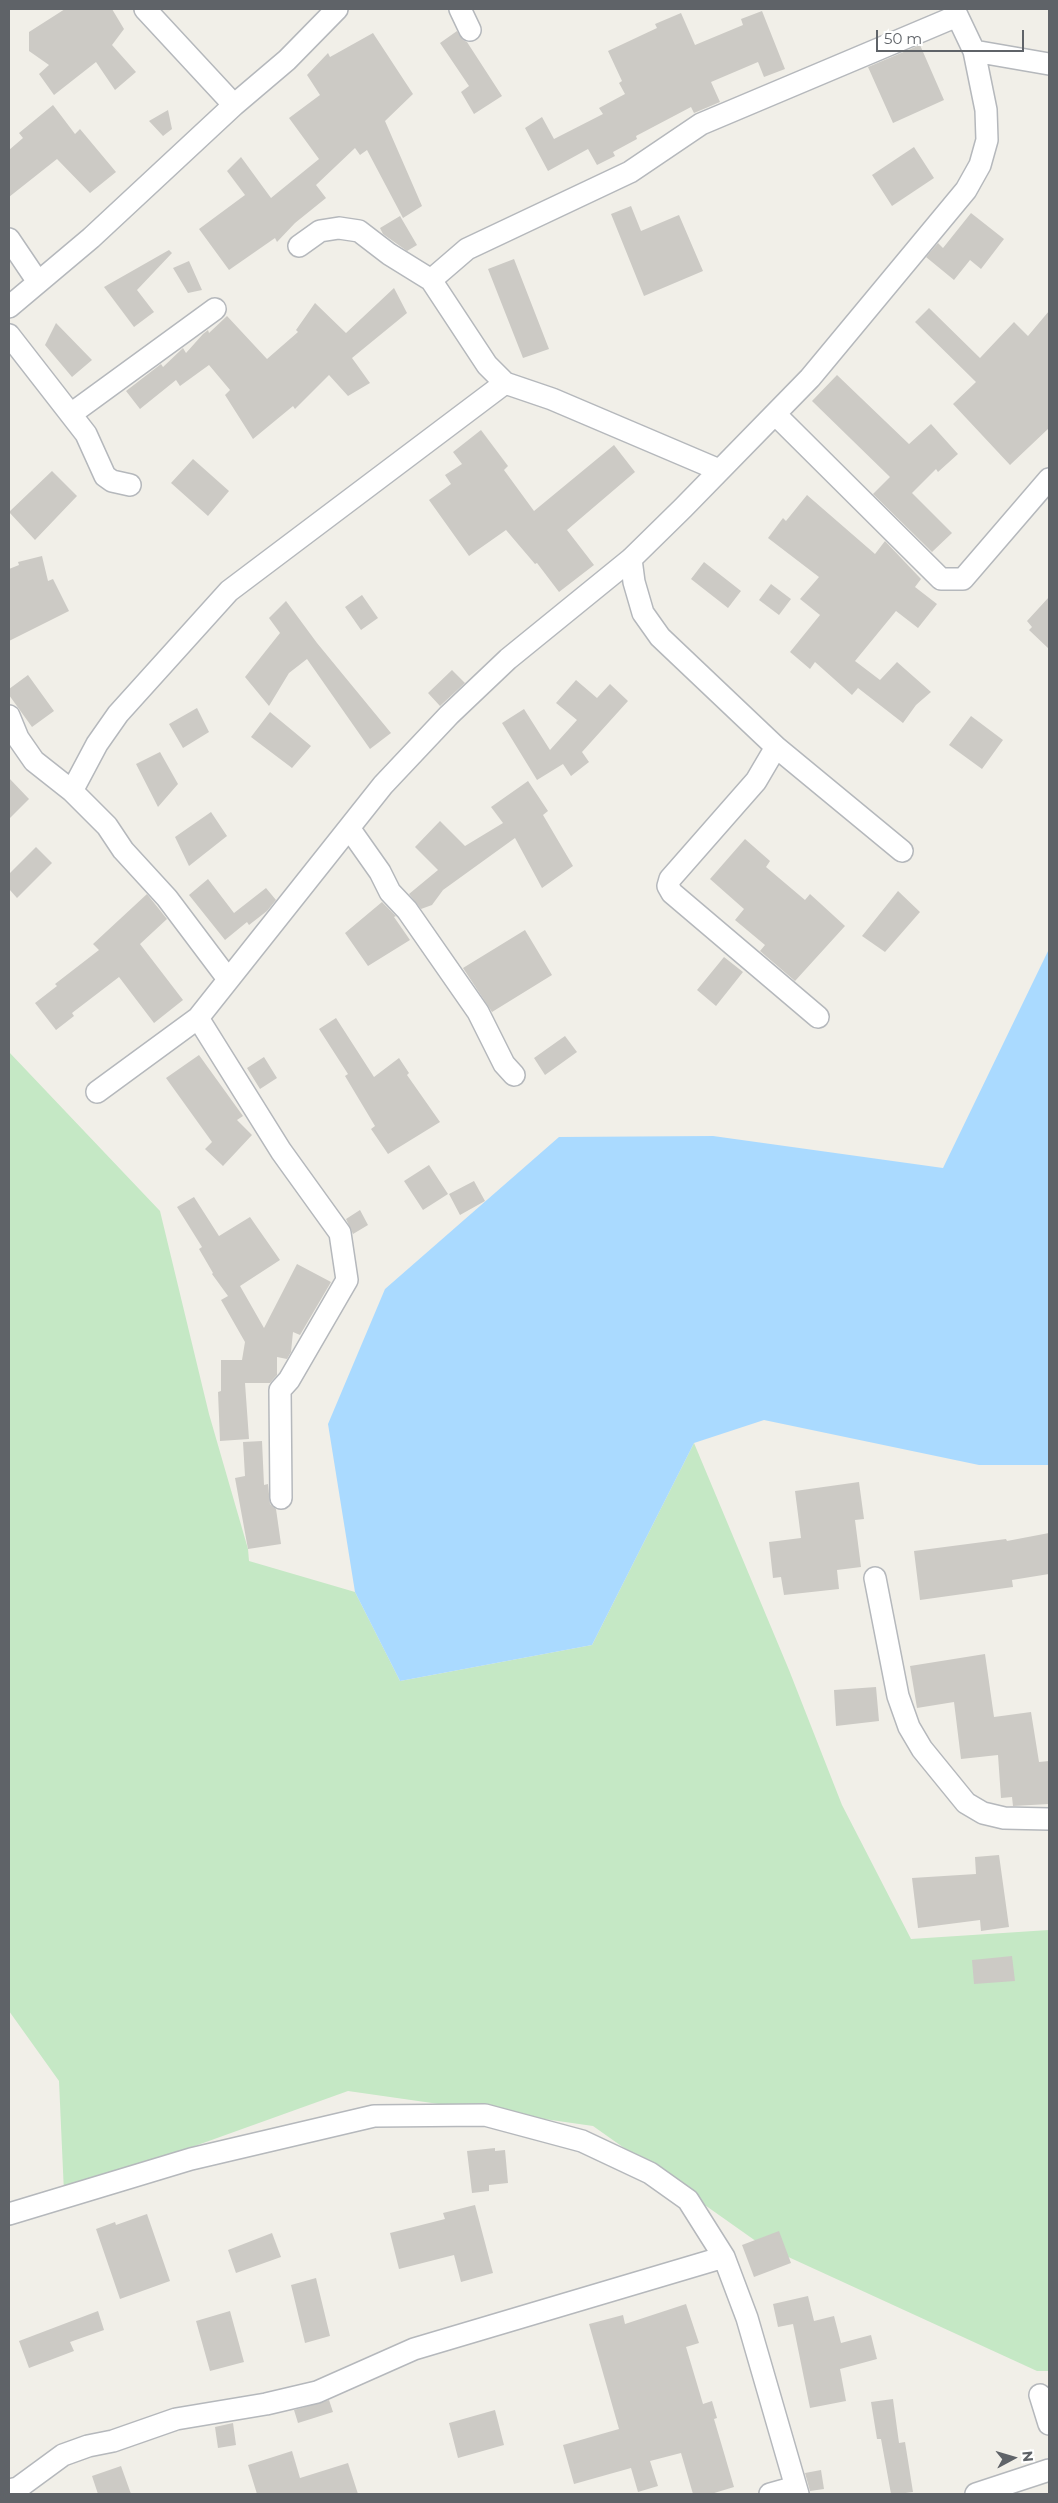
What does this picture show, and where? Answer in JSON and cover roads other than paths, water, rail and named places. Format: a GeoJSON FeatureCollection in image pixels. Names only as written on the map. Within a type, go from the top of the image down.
{"type":"FeatureCollection","features":[{"type":"Feature","properties":{"kind":"street"},"geometry":{"type":"LineString","coordinates":[[145,9],[234,105]]}},
{"type":"Feature","properties":{"kind":"street"},"geometry":{"type":"LineString","coordinates":[[9,307],[91,238],[234,105],[287,60],[338,9]]}},
{"type":"Feature","properties":{"kind":"street"},"geometry":{"type":"LineString","coordinates":[[460,9],[470,30]]}},
{"type":"Feature","properties":{"kind":"street"},"geometry":{"type":"LineString","coordinates":[[97,1092],[198,1018],[281,916],[383,785],[449,714],[546,626],[631,559],[810,378],[907,258],[966,190],[980,165],[988,140],[986,110],[974,51],[956,13],[701,124],[630,172],[467,249],[431,280]]}},
{"type":"Feature","properties":{"kind":"street"},"geometry":{"type":"LineString","coordinates":[[974,51],[1049,64]]}},
{"type":"Feature","properties":{"kind":"street"},"geometry":{"type":"LineString","coordinates":[[300,246],[320,231],[339,228],[359,231],[389,254],[431,280],[487,365],[505,383],[561,403],[719,470]]}},
{"type":"Feature","properties":{"kind":"street"},"geometry":{"type":"LineString","coordinates":[[9,239],[38,282]]}},
{"type":"Feature","properties":{"kind":"street"},"geometry":{"type":"LineString","coordinates":[[71,414],[215,310]]}},
{"type":"Feature","properties":{"kind":"street"},"geometry":{"type":"LineString","coordinates":[[9,335],[86,434],[105,476],[112,481],[130,485]]}},
{"type":"Feature","properties":{"kind":"street"},"geometry":{"type":"LineString","coordinates":[[72,791],[97,744],[118,714],[229,591],[505,383]]}},
{"type":"Feature","properties":{"kind":"street"},"geometry":{"type":"LineString","coordinates":[[775,414],[941,579],[963,579],[1049,478]]}},
{"type":"Feature","properties":{"kind":"street"},"geometry":{"type":"LineString","coordinates":[[631,559],[634,582],[643,613],[660,637],[776,747],[902,851]]}},
{"type":"Feature","properties":{"kind":"street"},"geometry":{"type":"LineString","coordinates":[[9,716],[18,738],[34,761],[72,791],[107,826],[123,850],[167,898],[228,979]]}},
{"type":"Feature","properties":{"kind":"street"},"geometry":{"type":"LineString","coordinates":[[776,747],[756,781],[670,879],[668,886],[672,893],[818,1017]]}},
{"type":"Feature","properties":{"kind":"street"},"geometry":{"type":"LineString","coordinates":[[348,828],[380,872],[390,892],[407,910],[478,1012],[504,1064],[514,1075]]}},
{"type":"Feature","properties":{"kind":"street"},"geometry":{"type":"LineString","coordinates":[[198,1018],[281,1151],[340,1233],[347,1280],[289,1380],[280,1390],[281,1498]]}},
{"type":"Feature","properties":{"kind":"street"},"geometry":{"type":"LineString","coordinates":[[875,1578],[898,1696],[909,1727],[922,1749],[966,1803],[983,1813],[1004,1818],[1049,1819]]}},
{"type":"Feature","properties":{"kind":"street"},"geometry":{"type":"LineString","coordinates":[[9,2214],[191,2159],[374,2116],[485,2115],[582,2141],[650,2174],[688,2200],[724,2257],[747,2318],[797,2491],[770,2494]]}},
{"type":"Feature","properties":{"kind":"street"},"geometry":{"type":"LineString","coordinates":[[18,2491],[52,2462],[88,2446],[113,2441],[176,2419],[266,2404],[317,2392],[414,2349],[724,2257]]}},
{"type":"Feature","properties":{"kind":"street"},"geometry":{"type":"LineString","coordinates":[[1040,2395],[1049,2424]]}},
{"type":"Feature","properties":{"kind":"street"},"geometry":{"type":"LineString","coordinates":[[976,2494],[1049,2470]]}},
{"type":"Feature","properties":{"kind":"water"},"geometry":{"type":"Polygon","coordinates":[[[1049,949],[1049,1465],[979,1465],[764,1420],[694,1443],[592,1645],[400,1681],[355,1592],[328,1424],[385,1289],[559,1137],[713,1136],[943,1168],[1049,949]]]}}]}
